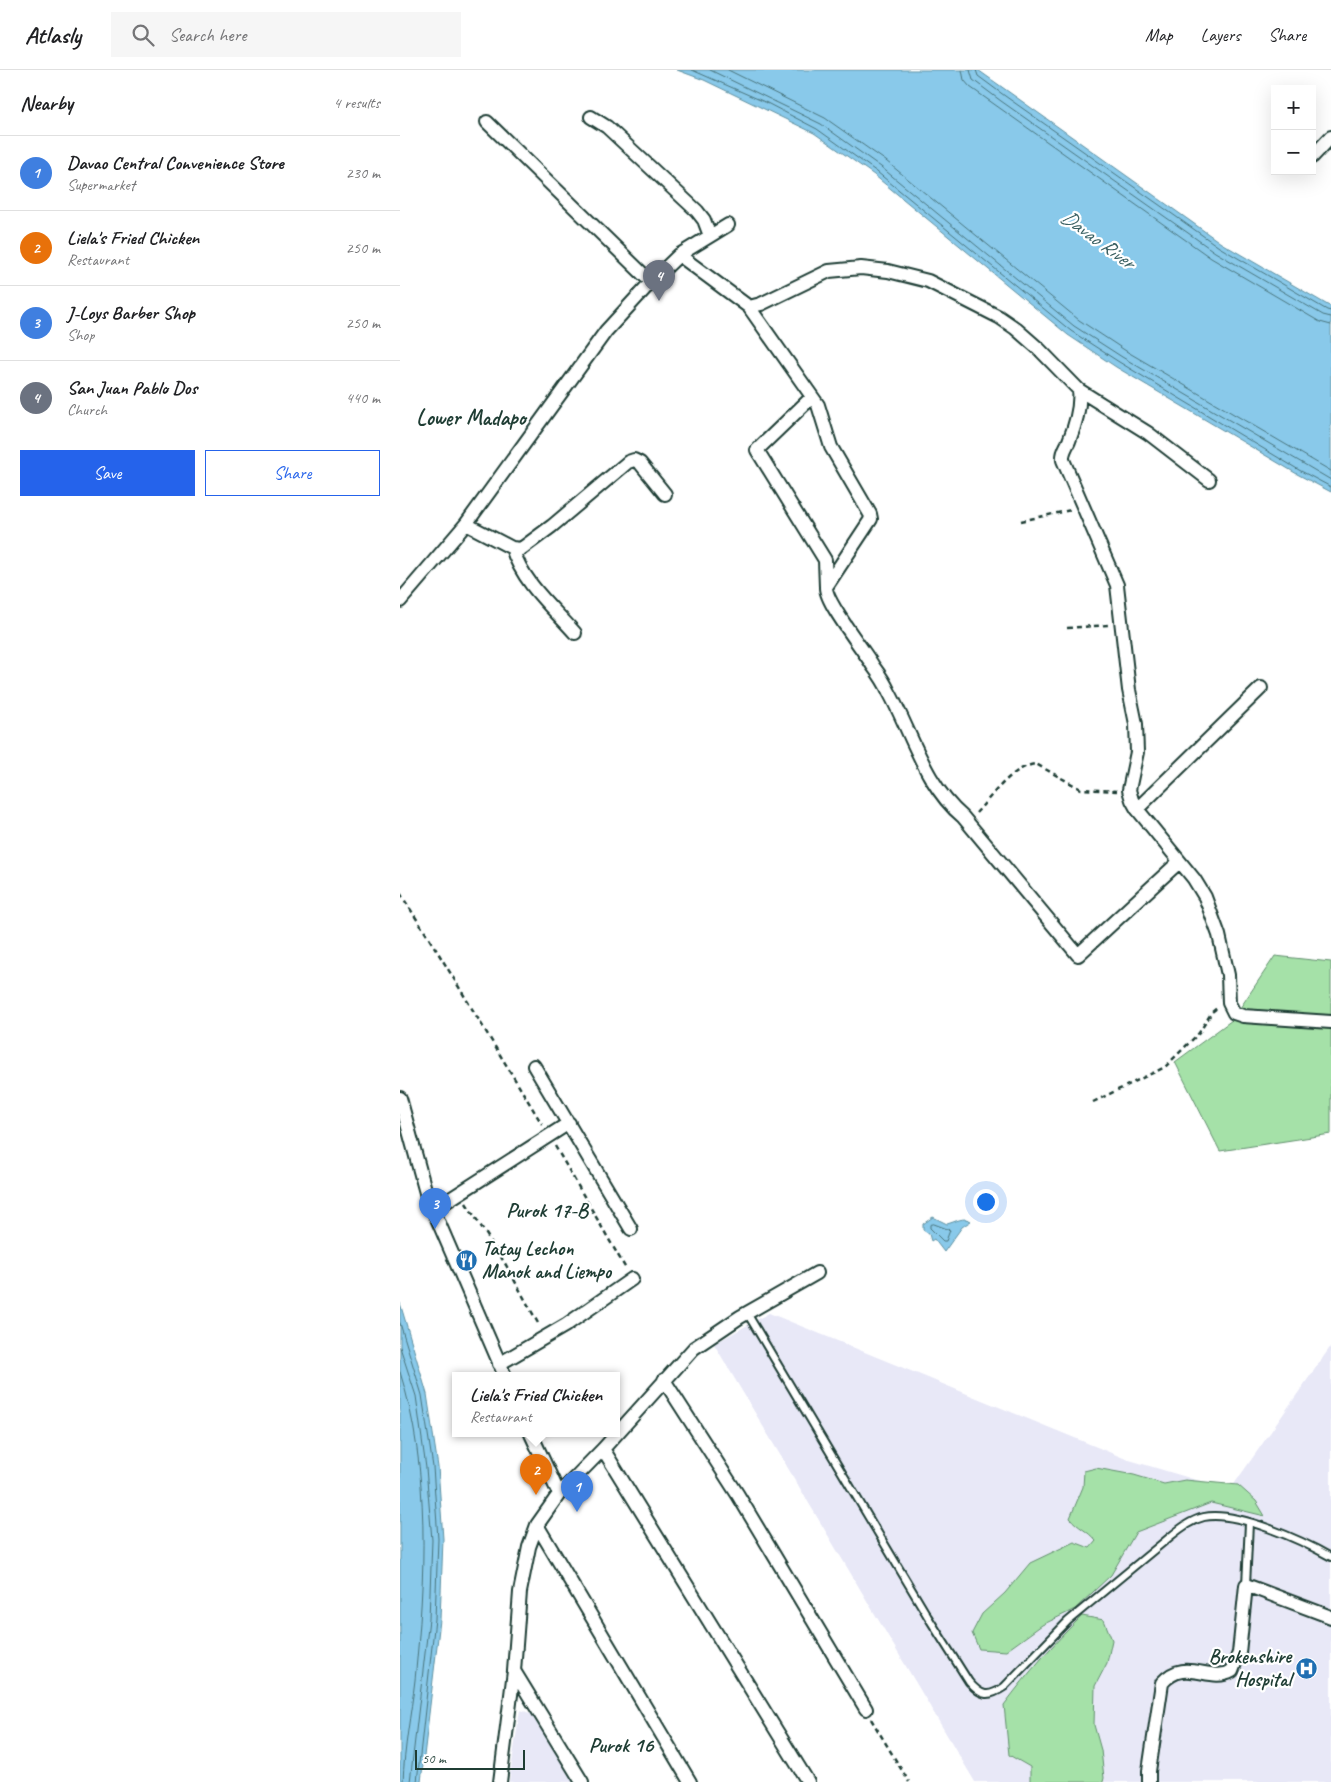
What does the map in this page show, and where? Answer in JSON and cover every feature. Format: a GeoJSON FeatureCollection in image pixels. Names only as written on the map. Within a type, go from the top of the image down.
{"type":"FeatureCollection","features":[{"type":"Feature","properties":{"kind":"street"},"geometry":{"type":"LineString","coordinates":[[591,117],[613,132],[697,211],[704,220],[710,236]]}},
{"type":"Feature","properties":{"kind":"street"},"geometry":{"type":"LineString","coordinates":[[487,122],[651,282]]}},
{"type":"Feature","properties":{"kind":"street"},"geometry":{"type":"LineString","coordinates":[[1316,153],[1331,136]]}},
{"type":"Feature","properties":{"kind":"street"},"geometry":{"type":"LineString","coordinates":[[400,601],[466,524],[606,331],[679,255],[728,225]]}},
{"type":"Feature","properties":{"kind":"street"},"geometry":{"type":"LineString","coordinates":[[679,255],[749,307],[818,405],[831,448],[871,519],[826,588]]}},
{"type":"Feature","properties":{"kind":"street"},"geometry":{"type":"LineString","coordinates":[[749,307],[761,304],[829,271],[861,268],[900,274],[928,281],[1007,322],[1040,349],[1079,390],[1148,433],[1209,480]]}},
{"type":"Feature","properties":{"kind":"street"},"geometry":{"type":"LineString","coordinates":[[1079,390],[1079,404],[1068,443],[1062,453],[1082,507],[1092,524],[1117,585],[1129,690],[1136,724],[1137,752],[1129,790],[1134,804],[1194,879],[1205,897],[1220,935],[1228,975],[1229,1003],[1234,1013],[1242,1016],[1331,1022]]}},
{"type":"Feature","properties":{"kind":"street"},"geometry":{"type":"LineString","coordinates":[[812,397],[757,450],[825,560],[826,593],[831,604],[890,692],[924,766],[948,803],[963,817],[966,823],[1078,955],[1179,862]]}},
{"type":"Feature","properties":{"kind":"street"},"geometry":{"type":"LineString","coordinates":[[466,524],[512,548],[521,549],[552,526],[628,462],[634,460],[640,463],[665,494]]}},
{"type":"Feature","properties":{"kind":"street"},"geometry":{"type":"LineString","coordinates":[[512,548],[525,578],[575,633]]}},
{"type":"Feature","properties":{"kind":"street"},"geometry":{"type":"LineString","coordinates":[[1134,804],[1261,688]]}},
{"type":"Feature","properties":{"kind":"street"},"geometry":{"type":"LineString","coordinates":[[534,1066],[631,1229]]}},
{"type":"Feature","properties":{"kind":"street"},"geometry":{"type":"LineString","coordinates":[[400,1098],[426,1193],[503,1372]]}},
{"type":"Feature","properties":{"kind":"street"},"geometry":{"type":"LineString","coordinates":[[433,1210],[569,1123]]}},
{"type":"Feature","properties":{"kind":"street"},"geometry":{"type":"LineString","coordinates":[[620,1430],[694,1348],[747,1313],[817,1273]]}},
{"type":"Feature","properties":{"kind":"street"},"geometry":{"type":"LineString","coordinates":[[499,1364],[574,1320],[632,1279]]}},
{"type":"Feature","properties":{"kind":"street"},"geometry":{"type":"LineString","coordinates":[[664,1380],[738,1495],[866,1709]]}},
{"type":"Feature","properties":{"kind":"street"},"geometry":{"type":"LineString","coordinates":[[532,1437],[559,1494]]}},
{"type":"Feature","properties":{"kind":"street"},"geometry":{"type":"LineString","coordinates":[[500,1782],[514,1672],[520,1592],[537,1525],[559,1494],[614,1437]]}},
{"type":"Feature","properties":{"kind":"street"},"geometry":{"type":"LineString","coordinates":[[603,1449],[808,1782]]}},
{"type":"Feature","properties":{"kind":"street"},"geometry":{"type":"LineString","coordinates":[[537,1525],[690,1782]]}},
{"type":"Feature","properties":{"kind":"street"},"geometry":{"type":"LineString","coordinates":[[1149,1782],[1162,1684],[1172,1675],[1187,1671],[1194,1670],[1218,1676],[1232,1671],[1239,1653],[1246,1585],[1331,1617]]}},
{"type":"Feature","properties":{"kind":"street"},"geometry":{"type":"LineString","coordinates":[[514,1672],[582,1782]]}},
{"type":"Feature","properties":{"kind":"lane"},"geometry":{"type":"LineString","coordinates":[[747,1313],[933,1625],[969,1682],[975,1690],[982,1694],[996,1693],[1004,1687],[1068,1621],[1187,1524],[1204,1517],[1221,1516],[1249,1522],[1280,1532],[1331,1557]]}},
{"type":"Feature","properties":{"kind":"lane"},"geometry":{"type":"LineString","coordinates":[[1246,1585],[1249,1522]]}},
{"type":"Feature","properties":{"kind":"path"},"geometry":{"type":"LineString","coordinates":[[1021,521],[1082,507]]}},
{"type":"Feature","properties":{"kind":"path"},"geometry":{"type":"LineString","coordinates":[[1067,628],[1121,624]]}},
{"type":"Feature","properties":{"kind":"path"},"geometry":{"type":"LineString","coordinates":[[966,823],[1020,769],[1036,764],[1081,789],[1117,791],[1134,804]]}},
{"type":"Feature","properties":{"kind":"path"},"geometry":{"type":"LineString","coordinates":[[400,893],[438,951],[632,1279]]}},
{"type":"Feature","properties":{"kind":"path"},"geometry":{"type":"LineString","coordinates":[[1093,1102],[1165,1066],[1199,1033],[1212,1012],[1229,996]]}},
{"type":"Feature","properties":{"kind":"path"},"geometry":{"type":"LineString","coordinates":[[460,1193],[506,1265],[546,1337]]}},
{"type":"Feature","properties":{"kind":"path"},"geometry":{"type":"LineString","coordinates":[[866,1709],[909,1782]]}},
{"type":"Feature","properties":{"kind":"shaded area"},"geometry":{"type":"Polygon","coordinates":[[[769,1313],[1126,1459],[1230,1490],[1331,1346],[1331,1782],[975,1782],[714,1344],[769,1313]]]}},
{"type":"Feature","properties":{"kind":"shaded area"},"geometry":{"type":"Polygon","coordinates":[[[520,1710],[537,1715],[577,1782],[509,1782],[520,1710]]]}},
{"type":"Feature","properties":{"kind":"green space"},"geometry":{"type":"Polygon","coordinates":[[[1275,956],[1331,962],[1331,1134],[1220,1151],[1175,1062],[1232,1020],[1275,956]]]}},
{"type":"Feature","properties":{"kind":"green space"},"geometry":{"type":"Polygon","coordinates":[[[1096,1468],[1134,1475],[1164,1484],[1185,1480],[1238,1485],[1256,1501],[1265,1516],[1211,1503],[1136,1532],[1111,1575],[1075,1609],[1042,1625],[1006,1651],[979,1649],[972,1633],[982,1614],[1005,1593],[1030,1563],[1074,1542],[1090,1548],[1096,1541],[1070,1518],[1083,1487],[1084,1471],[1096,1468]]]}},
{"type":"Feature","properties":{"kind":"green space"},"geometry":{"type":"Polygon","coordinates":[[[1082,1616],[1104,1620],[1112,1640],[1107,1663],[1095,1686],[1094,1725],[1101,1750],[1103,1782],[1030,1782],[1030,1767],[1009,1755],[1004,1705],[1041,1659],[1082,1616]]]}},
{"type":"Feature","properties":{"kind":"water","name":"Davao River"},"geometry":{"type":"Polygon","coordinates":[[[677,70],[978,70],[1221,243],[1331,307],[1331,492],[1297,474],[1116,367],[1068,335],[874,175],[814,133],[704,80],[677,70]]]}},
{"type":"Feature","properties":{"kind":"water"},"geometry":{"type":"Polygon","coordinates":[[[933,1217],[947,1224],[962,1219],[971,1221],[962,1227],[944,1252],[934,1239],[931,1241],[929,1234],[923,1230],[923,1224],[933,1217]]]}},
{"type":"Feature","properties":{"kind":"water"},"geometry":{"type":"Polygon","coordinates":[[[400,1303],[427,1394],[438,1467],[443,1539],[440,1620],[421,1782],[400,1782],[400,1303]]]}},
{"type":"Feature","properties":{"kind":"place","name":"San Juan Pablo Dos"},"geometry":{"type":"Point","coordinates":[659,301]}},
{"type":"Feature","properties":{"kind":"place","name":"J-Loys Barber Shop"},"geometry":{"type":"Point","coordinates":[435,1229]}},
{"type":"Feature","properties":{"kind":"place","name":"Tatay Lechon Manok and Liempo"},"geometry":{"type":"Point","coordinates":[466,1260]}},
{"type":"Feature","properties":{"kind":"place","name":"Liela's Fried Chicken"},"geometry":{"type":"Point","coordinates":[536,1495]}},
{"type":"Feature","properties":{"kind":"place","name":"Davao Central Convenience Store"},"geometry":{"type":"Point","coordinates":[577,1512]}},
{"type":"Feature","properties":{"kind":"place","name":"Brokenshire Hospital"},"geometry":{"type":"Point","coordinates":[1307,1668]}},
{"type":"Feature","properties":{"kind":"district","name":"Lower Madapo"},"geometry":{"type":"Point","coordinates":[471,417]}},
{"type":"Feature","properties":{"kind":"district","name":"Purok 17-B"},"geometry":{"type":"Point","coordinates":[547,1210]}},
{"type":"Feature","properties":{"kind":"district","name":"Purok 16"},"geometry":{"type":"Point","coordinates":[621,1745]}}]}
